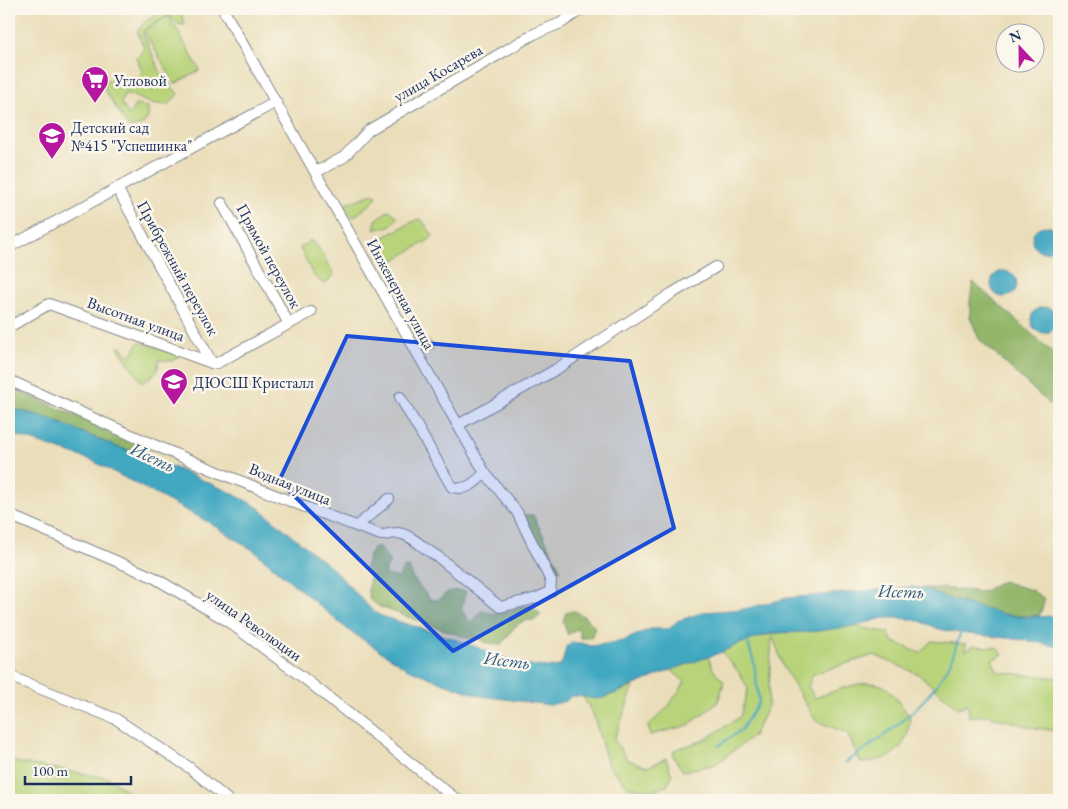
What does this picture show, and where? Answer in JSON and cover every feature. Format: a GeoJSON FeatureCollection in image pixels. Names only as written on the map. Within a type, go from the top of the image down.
{"type":"FeatureCollection","features":[{"type":"Feature","properties":{"kind":"street","name":"Инженерная улица"},"geometry":{"type":"LineString","coordinates":[[224,9],[485,473],[517,512],[551,581],[550,592]]}},
{"type":"Feature","properties":{"kind":"street","name":"улица Косарева"},"geometry":{"type":"LineString","coordinates":[[316,172],[344,157],[369,130],[534,34],[561,23],[582,9]]}},
{"type":"Feature","properties":{"kind":"street"},"geometry":{"type":"LineString","coordinates":[[9,247],[276,102]]}},
{"type":"Feature","properties":{"kind":"street","name":"Прибрежный переулок"},"geometry":{"type":"LineString","coordinates":[[116,188],[212,363]]}},
{"type":"Feature","properties":{"kind":"street","name":"Прямой переулок"},"geometry":{"type":"LineString","coordinates":[[222,203],[289,324]]}},
{"type":"Feature","properties":{"kind":"street"},"geometry":{"type":"LineString","coordinates":[[458,425],[555,370],[671,294],[716,267]]}},
{"type":"Feature","properties":{"kind":"street","name":"Высотная улица"},"geometry":{"type":"LineString","coordinates":[[9,327],[49,304],[212,363]]}},
{"type":"Feature","properties":{"kind":"street"},"geometry":{"type":"LineString","coordinates":[[212,363],[217,363],[311,312]]}},
{"type":"Feature","properties":{"kind":"street","name":"Водная улица"},"geometry":{"type":"LineString","coordinates":[[9,380],[115,428],[274,495],[381,535],[397,533],[408,537],[428,552],[438,556],[500,607],[537,598],[550,592]]}},
{"type":"Feature","properties":{"kind":"street"},"geometry":{"type":"LineString","coordinates":[[400,397],[452,487],[461,489],[474,484],[485,473]]}},
{"type":"Feature","properties":{"kind":"street"},"geometry":{"type":"LineString","coordinates":[[357,526],[389,499]]}},
{"type":"Feature","properties":{"kind":"street","name":"улица Революции"},"geometry":{"type":"LineString","coordinates":[[9,515],[153,577],[226,620],[310,682],[457,800]]}},
{"type":"Feature","properties":{"kind":"street"},"geometry":{"type":"LineString","coordinates":[[9,676],[116,719],[190,768],[228,800]]}},
{"type":"Feature","properties":{"kind":"highlighted area"},"geometry":{"type":"Polygon","coordinates":[[[347,336],[630,361],[674,528],[453,651],[279,481],[347,336]]]}},
{"type":"Feature","properties":{"kind":"green space"},"geometry":{"type":"Polygon","coordinates":[[[168,9],[178,9],[185,25],[178,24],[169,15],[144,30],[169,16],[200,70],[175,84],[144,31],[143,33],[161,74],[178,94],[168,105],[150,103],[125,93],[121,103],[129,115],[135,105],[148,107],[148,118],[142,125],[129,128],[104,89],[103,82],[119,76],[125,85],[139,79],[142,71],[137,58],[144,48],[137,31],[147,20],[168,9]]]}},
{"type":"Feature","properties":{"kind":"green space"},"geometry":{"type":"Polygon","coordinates":[[[372,194],[377,196],[373,202],[354,217],[345,212],[346,204],[372,194]]]}},
{"type":"Feature","properties":{"kind":"green space"},"geometry":{"type":"Polygon","coordinates":[[[389,210],[398,217],[390,226],[374,230],[376,220],[389,210]]]}},
{"type":"Feature","properties":{"kind":"green space"},"geometry":{"type":"Polygon","coordinates":[[[418,219],[422,220],[433,236],[394,260],[381,259],[377,252],[384,237],[418,219]]]}},
{"type":"Feature","properties":{"kind":"green space"},"geometry":{"type":"Polygon","coordinates":[[[310,240],[316,244],[334,274],[325,285],[313,275],[300,248],[310,240]]]}},
{"type":"Feature","properties":{"kind":"green space"},"geometry":{"type":"Polygon","coordinates":[[[973,282],[1059,358],[1059,413],[979,339],[970,317],[973,282]]]}},
{"type":"Feature","properties":{"kind":"green space"},"geometry":{"type":"Polygon","coordinates":[[[411,321],[424,341],[431,342],[433,350],[425,354],[422,352],[407,326],[411,321]]]}},
{"type":"Feature","properties":{"kind":"green space"},"geometry":{"type":"Polygon","coordinates":[[[139,342],[180,355],[172,361],[159,360],[157,372],[142,383],[118,347],[122,347],[128,355],[133,353],[139,342]]]}},
{"type":"Feature","properties":{"kind":"green space"},"geometry":{"type":"Polygon","coordinates":[[[9,387],[149,447],[147,456],[117,447],[48,418],[14,409],[9,410],[9,387]]]}},
{"type":"Feature","properties":{"kind":"green space"},"geometry":{"type":"Polygon","coordinates":[[[525,515],[533,515],[561,571],[546,562],[526,523],[525,515]]]}},
{"type":"Feature","properties":{"kind":"green space"},"geometry":{"type":"Polygon","coordinates":[[[374,548],[380,548],[390,562],[385,575],[399,578],[403,568],[409,567],[412,577],[431,600],[438,600],[451,591],[466,591],[461,609],[470,622],[481,611],[497,614],[526,606],[536,609],[541,615],[535,620],[528,620],[518,624],[500,645],[485,642],[478,637],[470,639],[380,607],[370,600],[368,592],[370,575],[365,568],[369,555],[374,548]]]}},
{"type":"Feature","properties":{"kind":"green space"},"geometry":{"type":"Polygon","coordinates":[[[1002,581],[1031,590],[1045,599],[1040,615],[1010,615],[979,609],[921,588],[983,592],[1002,581]]]}},
{"type":"Feature","properties":{"kind":"green space"},"geometry":{"type":"Polygon","coordinates":[[[575,611],[595,627],[591,638],[580,638],[580,632],[576,629],[568,635],[563,622],[566,612],[575,611]]]}},
{"type":"Feature","properties":{"kind":"green space"},"geometry":{"type":"Polygon","coordinates":[[[855,626],[889,633],[892,641],[920,653],[931,641],[966,644],[965,651],[972,646],[996,647],[1003,654],[992,660],[998,672],[1059,678],[1059,731],[1034,728],[987,715],[969,717],[968,704],[958,708],[918,674],[874,655],[813,674],[808,686],[815,698],[862,684],[872,683],[881,685],[891,692],[910,717],[906,738],[896,751],[890,756],[872,762],[861,763],[847,733],[816,721],[784,668],[772,635],[768,706],[753,736],[716,764],[683,771],[673,756],[674,750],[704,740],[740,717],[748,688],[737,670],[722,652],[738,644],[771,634],[855,626]]]}},
{"type":"Feature","properties":{"kind":"green space"},"geometry":{"type":"Polygon","coordinates":[[[708,656],[713,669],[724,682],[718,702],[689,725],[650,735],[648,726],[668,707],[685,682],[671,670],[708,656]]]}},
{"type":"Feature","properties":{"kind":"green space"},"geometry":{"type":"Polygon","coordinates":[[[634,686],[614,740],[628,760],[648,767],[666,758],[672,776],[667,786],[654,790],[628,787],[608,765],[593,714],[583,697],[603,697],[634,686]]]}},
{"type":"Feature","properties":{"kind":"green space"},"geometry":{"type":"Polygon","coordinates":[[[9,761],[109,778],[140,800],[9,800],[9,761]]]}},
{"type":"Feature","properties":{"kind":"water"},"geometry":{"type":"Polygon","coordinates":[[[1045,226],[1054,230],[1058,239],[1054,248],[1045,252],[1036,248],[1032,239],[1036,230],[1045,226]]]}},
{"type":"Feature","properties":{"kind":"water"},"geometry":{"type":"Polygon","coordinates":[[[1004,271],[1013,275],[1017,284],[1013,293],[1004,297],[995,293],[991,284],[995,275],[1004,271]]]}},
{"type":"Feature","properties":{"kind":"water"},"geometry":{"type":"Polygon","coordinates":[[[1044,307],[1053,311],[1057,320],[1053,329],[1044,333],[1035,329],[1031,320],[1035,311],[1044,307]]]}},
{"type":"Feature","properties":{"kind":"water","name":"Исеть"},"geometry":{"type":"Polygon","coordinates":[[[14,409],[48,418],[117,447],[147,456],[230,492],[256,506],[333,569],[373,611],[381,616],[534,666],[560,666],[566,647],[570,643],[581,643],[591,646],[623,641],[650,629],[669,629],[677,621],[704,612],[744,609],[788,598],[909,587],[921,588],[952,600],[1007,615],[1026,617],[1059,616],[1059,647],[1025,640],[960,633],[939,629],[920,621],[883,618],[855,626],[810,632],[772,633],[671,670],[603,698],[594,699],[571,696],[566,701],[550,705],[481,696],[406,668],[347,629],[253,550],[208,522],[91,460],[9,433],[9,410],[14,409]]]}},
{"type":"Feature","properties":{"kind":"waterway"},"geometry":{"type":"LineString","coordinates":[[845,763],[901,722],[925,699],[948,667],[961,632]]}},
{"type":"Feature","properties":{"kind":"waterway"},"geometry":{"type":"LineString","coordinates":[[718,746],[741,730],[759,702],[754,663],[747,640]]}},
{"type":"Feature","properties":{"kind":"place","name":"Угловой"},"geometry":{"type":"Point","coordinates":[95,104]}},
{"type":"Feature","properties":{"kind":"place","name":"Детский сад №415 \"Успешинка\""},"geometry":{"type":"Point","coordinates":[52,160]}},
{"type":"Feature","properties":{"kind":"place","name":"ДЮСШ Кристалл"},"geometry":{"type":"Point","coordinates":[174,406]}}]}
